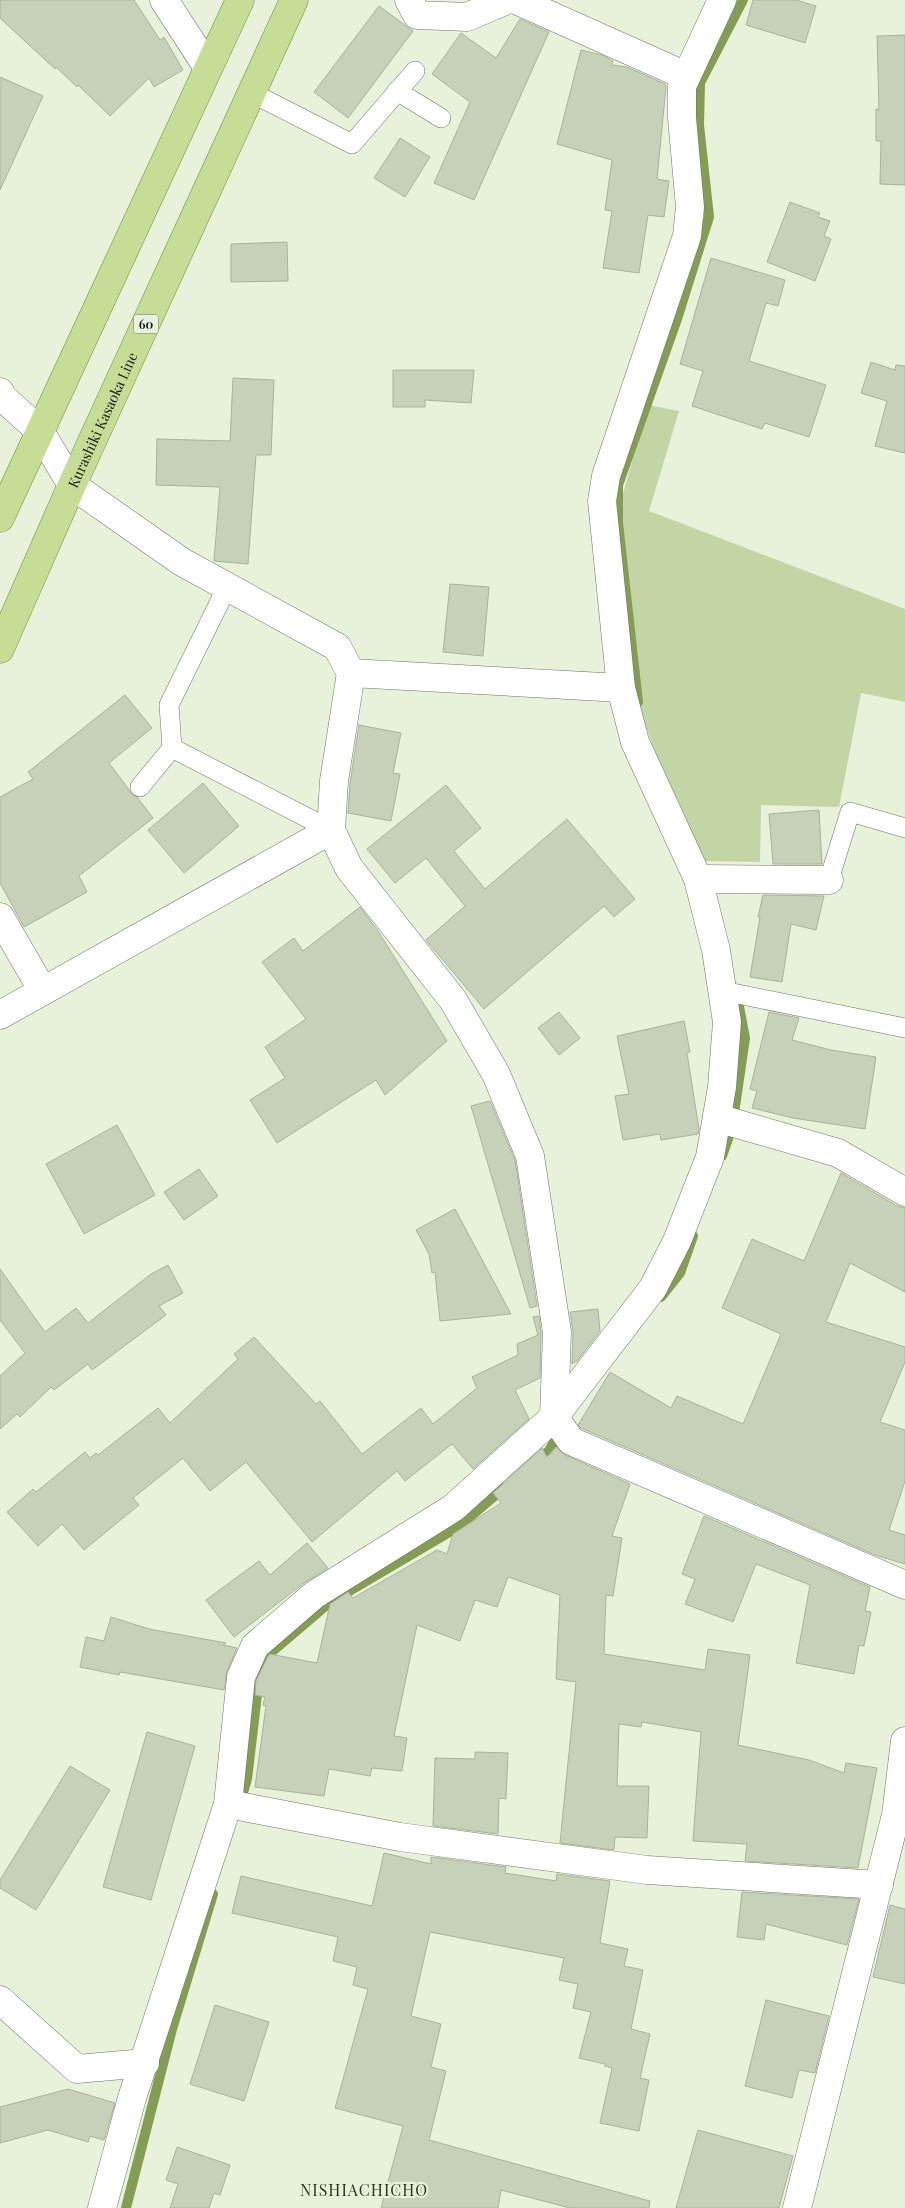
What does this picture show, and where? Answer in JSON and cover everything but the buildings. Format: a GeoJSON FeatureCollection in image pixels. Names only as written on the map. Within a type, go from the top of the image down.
{"type":"FeatureCollection","features":[{"type":"Feature","properties":{"kind":"main road"},"geometry":{"type":"LineString","coordinates":[[0,518],[39,430],[240,0]]}},
{"type":"Feature","properties":{"kind":"main road","name":"Kurashiki Kasaoka Line"},"geometry":{"type":"LineString","coordinates":[[0,649],[72,485],[294,0]]}},
{"type":"Feature","properties":{"kind":"street"},"geometry":{"type":"LineString","coordinates":[[164,0],[208,68]]}},
{"type":"Feature","properties":{"kind":"street"},"geometry":{"type":"LineString","coordinates":[[409,0],[417,14],[467,17],[507,0]]}},
{"type":"Feature","properties":{"kind":"street"},"geometry":{"type":"LineString","coordinates":[[516,0],[686,76]]}},
{"type":"Feature","properties":{"kind":"street"},"geometry":{"type":"LineString","coordinates":[[102,2208],[132,2098],[228,1804],[241,1677],[255,1646],[314,1595],[453,1508],[554,1417],[653,1288],[677,1241],[710,1157],[722,1087],[728,1022],[723,991],[716,950],[698,880],[635,742],[621,688],[602,502],[606,476],[687,236],[690,207],[682,118],[682,86],[722,0]]}},
{"type":"Feature","properties":{"kind":"street"},"geometry":{"type":"LineString","coordinates":[[0,392],[2,397],[39,430],[72,485],[182,562],[337,647],[351,673],[334,781],[331,830],[349,868],[453,1000],[496,1074],[530,1156],[557,1332],[554,1417],[571,1441],[905,1585]]}},
{"type":"Feature","properties":{"kind":"street"},"geometry":{"type":"LineString","coordinates":[[351,673],[621,688]]}},
{"type":"Feature","properties":{"kind":"street"},"geometry":{"type":"LineString","coordinates":[[0,1015],[331,830]]}},
{"type":"Feature","properties":{"kind":"street"},"geometry":{"type":"LineString","coordinates":[[698,880],[829,880]]}},
{"type":"Feature","properties":{"kind":"street"},"geometry":{"type":"LineString","coordinates":[[0,917],[43,991]]}},
{"type":"Feature","properties":{"kind":"street"},"geometry":{"type":"LineString","coordinates":[[717,1118],[838,1153],[905,1192]]}},
{"type":"Feature","properties":{"kind":"street"},"geometry":{"type":"LineString","coordinates":[[797,2208],[879,1885],[900,1815],[905,1741]]}},
{"type":"Feature","properties":{"kind":"street"},"geometry":{"type":"LineString","coordinates":[[228,1804],[400,1837],[647,1870],[879,1885]]}},
{"type":"Feature","properties":{"kind":"street"},"geometry":{"type":"LineString","coordinates":[[0,2000],[77,2068],[145,2063]]}},
{"type":"Feature","properties":{"kind":"lane"},"geometry":{"type":"LineString","coordinates":[[252,93],[352,144],[415,71]]}},
{"type":"Feature","properties":{"kind":"lane"},"geometry":{"type":"LineString","coordinates":[[397,91],[441,118]]}},
{"type":"Feature","properties":{"kind":"lane"},"geometry":{"type":"LineString","coordinates":[[140,787],[172,748],[169,705],[227,587]]}},
{"type":"Feature","properties":{"kind":"lane"},"geometry":{"type":"LineString","coordinates":[[172,748],[331,830]]}},
{"type":"Feature","properties":{"kind":"lane"},"geometry":{"type":"LineString","coordinates":[[829,880],[850,812],[905,828]]}},
{"type":"Feature","properties":{"kind":"lane"},"geometry":{"type":"LineString","coordinates":[[723,991],[905,1028]]}},
{"type":"Feature","properties":{"kind":"green space"},"geometry":{"type":"Polygon","coordinates":[[[648,405],[679,411],[649,511],[905,609],[905,702],[861,693],[839,807],[761,805],[760,862],[705,861],[663,776],[639,706],[614,526],[648,405]]]}},
{"type":"Feature","properties":{"kind":"waterway"},"geometry":{"type":"LineString","coordinates":[[638,702],[618,523],[618,485],[677,319],[709,217],[699,125],[700,83],[743,0]]}},
{"type":"Feature","properties":{"kind":"waterway"},"geometry":{"type":"LineString","coordinates":[[722,1156],[732,1127],[745,1038],[736,991]]}},
{"type":"Feature","properties":{"kind":"waterway"},"geometry":{"type":"LineString","coordinates":[[661,1297],[680,1273],[693,1236]]}},
{"type":"Feature","properties":{"kind":"waterway"},"geometry":{"type":"LineString","coordinates":[[536,1461],[549,1451],[561,1430]]}},
{"type":"Feature","properties":{"kind":"waterway"},"geometry":{"type":"LineString","coordinates":[[239,1806],[247,1779],[261,1661],[329,1603],[458,1527],[504,1488]]}},
{"type":"Feature","properties":{"kind":"waterway"},"geometry":{"type":"LineString","coordinates":[[126,2208],[172,2029],[213,1894]]}},
{"type":"Feature","properties":{"kind":"district","name":"NISHIACHICHO"},"geometry":{"type":"Point","coordinates":[364,2189]}}]}
